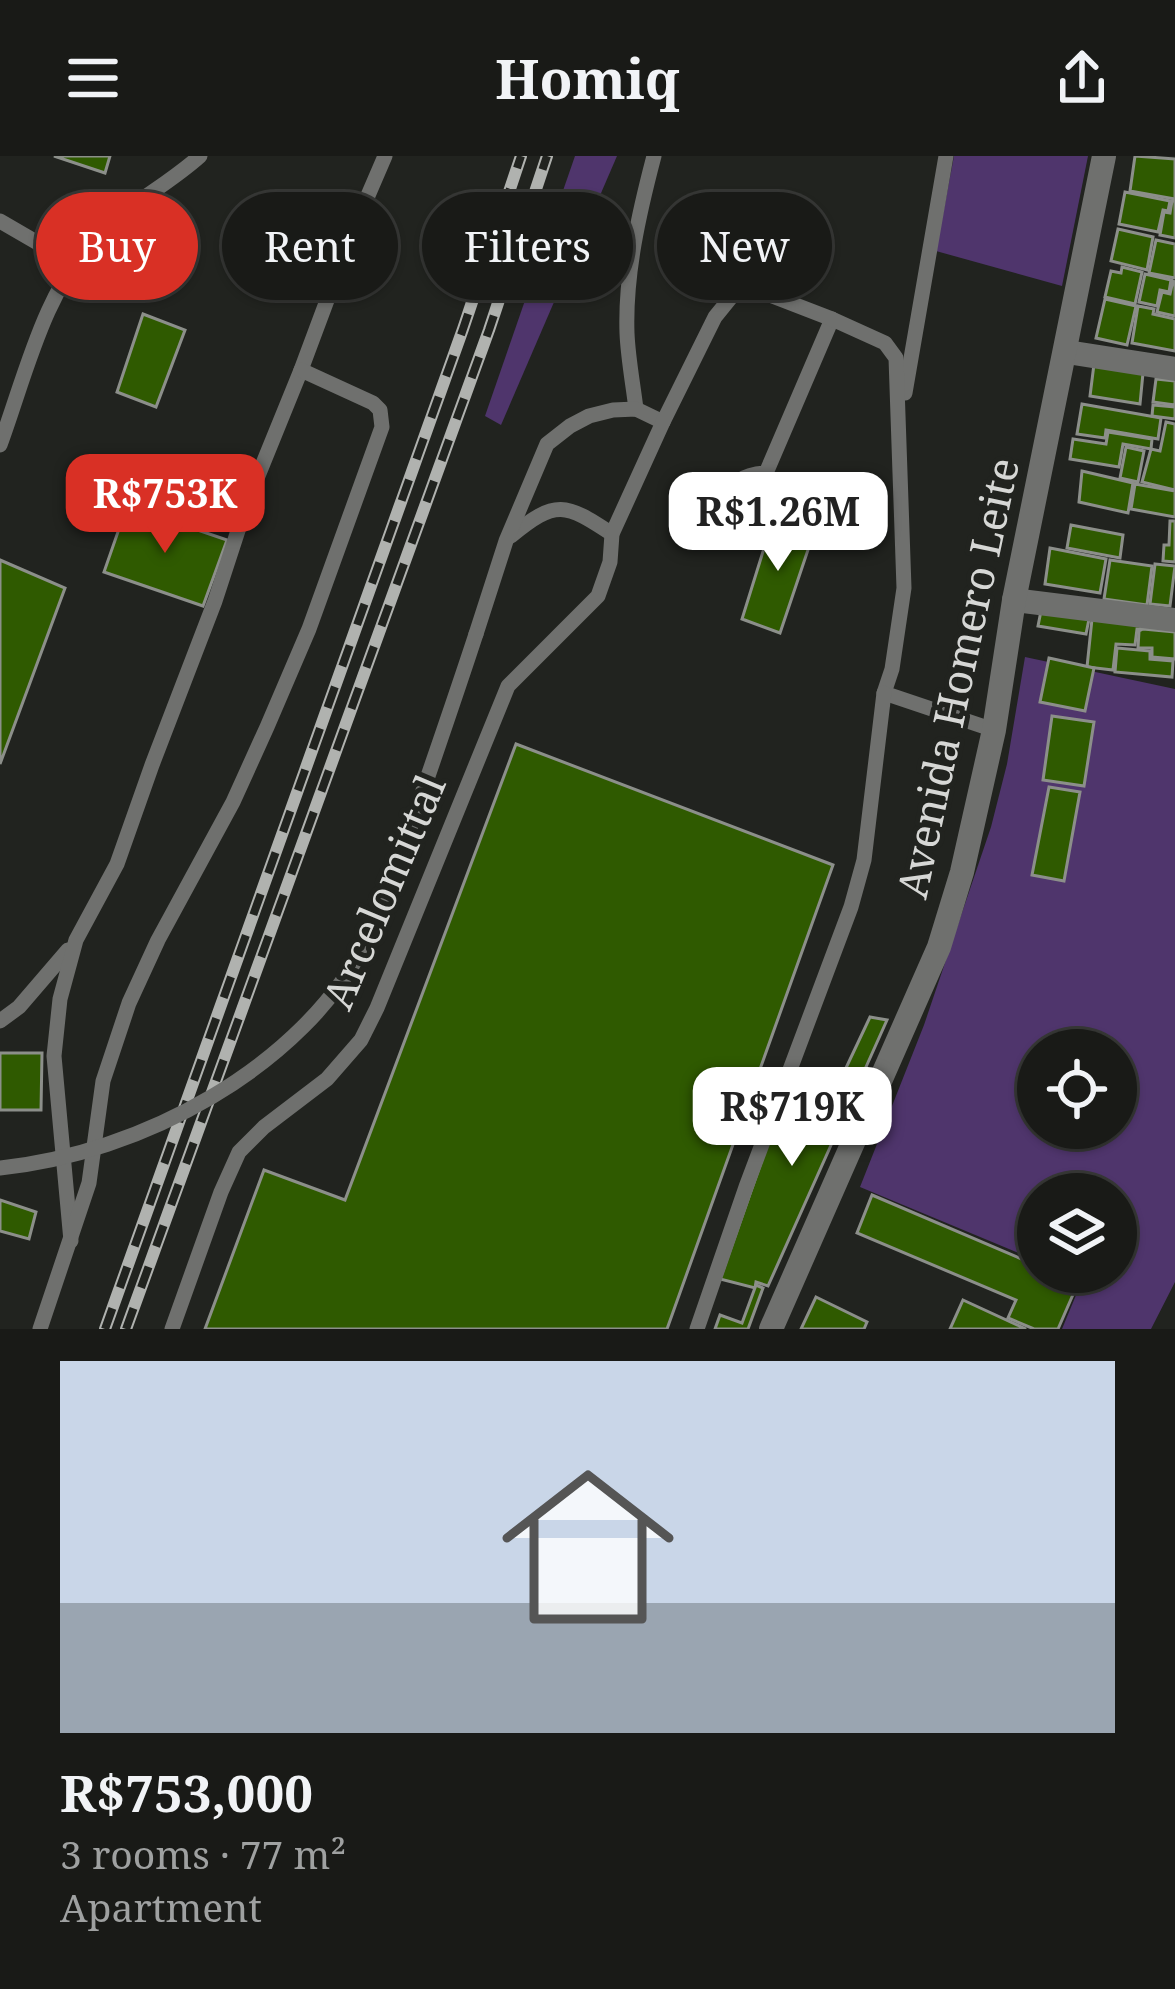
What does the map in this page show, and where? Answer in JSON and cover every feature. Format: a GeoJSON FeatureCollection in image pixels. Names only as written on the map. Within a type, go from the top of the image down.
{"type":"FeatureCollection","features":[{"type":"Feature","properties":{"kind":"street","name":"Avenida Homero Leite"},"geometry":{"type":"LineString","coordinates":[[770,1329],[939,947],[962,872],[994,730],[1015,600],[1104,156]]}},
{"type":"Feature","properties":{"kind":"street"},"geometry":{"type":"LineString","coordinates":[[1067,352],[1175,369]]}},
{"type":"Feature","properties":{"kind":"street"},"geometry":{"type":"LineString","coordinates":[[1015,600],[1175,620]]}},
{"type":"Feature","properties":{"kind":"lane"},"geometry":{"type":"LineString","coordinates":[[153,192],[200,156]]}},
{"type":"Feature","properties":{"kind":"lane"},"geometry":{"type":"LineString","coordinates":[[0,1021],[56,968],[117,864],[247,503],[385,156]]}},
{"type":"Feature","properties":{"kind":"lane"},"geometry":{"type":"LineString","coordinates":[[654,156],[640,206],[627,334],[636,409],[663,422]]}},
{"type":"Feature","properties":{"kind":"lane"},"geometry":{"type":"LineString","coordinates":[[900,419],[946,156]]}},
{"type":"Feature","properties":{"kind":"lane"},"geometry":{"type":"LineString","coordinates":[[0,221],[36,242]]}},
{"type":"Feature","properties":{"kind":"lane","name":"Arcelomittal"},"geometry":{"type":"LineString","coordinates":[[172,1329],[239,1152],[327,1079],[361,1040],[508,686],[598,596],[610,562],[612,534],[716,317],[732,296],[754,290],[885,344],[896,358],[904,588],[884,693],[864,860],[697,1329]]}},
{"type":"Feature","properties":{"kind":"lane"},"geometry":{"type":"LineString","coordinates":[[0,445],[53,300]]}},
{"type":"Feature","properties":{"kind":"lane"},"geometry":{"type":"LineString","coordinates":[[738,542],[717,504],[741,478],[766,473],[832,319]]}},
{"type":"Feature","properties":{"kind":"lane"},"geometry":{"type":"LineString","coordinates":[[40,1329],[89,1183],[103,1081],[129,1004],[267,727],[309,629],[382,427],[380,410],[373,403],[301,370]]}},
{"type":"Feature","properties":{"kind":"lane","name":"Arcelomittal"},"geometry":{"type":"LineString","coordinates":[[0,1168],[84,1153],[174,1118],[229,1087],[305,1023],[340,983],[367,941],[389,890],[506,541],[547,444],[589,416],[636,409]]}},
{"type":"Feature","properties":{"kind":"lane"},"geometry":{"type":"LineString","coordinates":[[506,541],[536,516],[558,508],[583,515],[612,534]]}},
{"type":"Feature","properties":{"kind":"lane"},"geometry":{"type":"LineString","coordinates":[[884,693],[994,730]]}},
{"type":"Feature","properties":{"kind":"lane"},"geometry":{"type":"LineString","coordinates":[[70,1241],[55,1056],[60,999],[76,940]]}},
{"type":"Feature","properties":{"kind":"shaded area"},"geometry":{"type":"Polygon","coordinates":[[[575,156],[617,156],[601,192],[563,192],[575,156]]]}},
{"type":"Feature","properties":{"kind":"shaded area"},"geometry":{"type":"Polygon","coordinates":[[[954,156],[1088,156],[1062,286],[936,251],[954,156]]]}},
{"type":"Feature","properties":{"kind":"shaded area"},"geometry":{"type":"Polygon","coordinates":[[[525,300],[555,300],[501,425],[485,416],[525,300]]]}},
{"type":"Feature","properties":{"kind":"shaded area"},"geometry":{"type":"Polygon","coordinates":[[[1025,657],[1175,689],[1175,1282],[1151,1329],[1062,1329],[1077,1293],[1137,1293],[1137,1173],[1017,1173],[1017,1252],[860,1187],[924,1025],[991,827],[1025,657]]]}},
{"type":"Feature","properties":{"kind":"building"},"geometry":{"type":"Polygon","coordinates":[[[54,156],[110,156],[105,173],[54,156]]]}},
{"type":"Feature","properties":{"kind":"building"},"geometry":{"type":"Polygon","coordinates":[[[1135,156],[1175,159],[1175,199],[1130,191],[1135,156]]]}},
{"type":"Feature","properties":{"kind":"building"},"geometry":{"type":"Polygon","coordinates":[[[1125,192],[1170,201],[1158,232],[1119,224],[1125,192]]]}},
{"type":"Feature","properties":{"kind":"building"},"geometry":{"type":"Polygon","coordinates":[[[1172,201],[1175,238],[1160,235],[1164,212],[1170,213],[1172,201]]]}},
{"type":"Feature","properties":{"kind":"building"},"geometry":{"type":"Polygon","coordinates":[[[1118,229],[1153,237],[1147,270],[1111,261],[1118,229]]]}},
{"type":"Feature","properties":{"kind":"building"},"geometry":{"type":"Polygon","coordinates":[[[1156,240],[1175,244],[1175,278],[1149,273],[1156,240]]]}},
{"type":"Feature","properties":{"kind":"building"},"geometry":{"type":"Polygon","coordinates":[[[1122,267],[1142,272],[1135,304],[1105,297],[1111,271],[1121,273],[1122,267]]]}},
{"type":"Feature","properties":{"kind":"building"},"geometry":{"type":"Polygon","coordinates":[[[1145,274],[1171,280],[1169,292],[1160,290],[1157,306],[1139,302],[1145,274]]]}},
{"type":"Feature","properties":{"kind":"building"},"geometry":{"type":"Polygon","coordinates":[[[1173,281],[1175,316],[1157,312],[1162,292],[1170,294],[1173,281]]]}},
{"type":"Feature","properties":{"kind":"building"},"geometry":{"type":"Polygon","coordinates":[[[1105,299],[1136,306],[1127,345],[1096,338],[1105,299]]]}},
{"type":"Feature","properties":{"kind":"building"},"geometry":{"type":"Polygon","coordinates":[[[1138,306],[1175,319],[1175,351],[1132,343],[1138,306]]]}},
{"type":"Feature","properties":{"kind":"building"},"geometry":{"type":"Polygon","coordinates":[[[143,314],[185,330],[156,407],[117,392],[143,314]]]}},
{"type":"Feature","properties":{"kind":"building"},"geometry":{"type":"Polygon","coordinates":[[[1094,364],[1143,373],[1140,404],[1090,396],[1094,364]]]}},
{"type":"Feature","properties":{"kind":"building"},"geometry":{"type":"Polygon","coordinates":[[[1156,379],[1175,381],[1175,405],[1153,402],[1156,379]]]}},
{"type":"Feature","properties":{"kind":"building"},"geometry":{"type":"Polygon","coordinates":[[[1082,404],[1161,418],[1158,439],[1106,430],[1105,438],[1077,434],[1082,404]]]}},
{"type":"Feature","properties":{"kind":"building"},"geometry":{"type":"Polygon","coordinates":[[[1153,405],[1175,407],[1175,419],[1152,416],[1153,405]]]}},
{"type":"Feature","properties":{"kind":"building"},"geometry":{"type":"Polygon","coordinates":[[[1166,422],[1175,424],[1175,490],[1142,482],[1151,449],[1160,451],[1166,422]]]}},
{"type":"Feature","properties":{"kind":"building"},"geometry":{"type":"Polygon","coordinates":[[[1108,432],[1152,439],[1151,449],[1123,444],[1119,467],[1070,459],[1073,439],[1106,444],[1108,432]]]}},
{"type":"Feature","properties":{"kind":"building"},"geometry":{"type":"Polygon","coordinates":[[[1126,447],[1144,451],[1138,482],[1120,478],[1126,447]]]}},
{"type":"Feature","properties":{"kind":"building"},"geometry":{"type":"Polygon","coordinates":[[[1082,471],[1133,483],[1128,513],[1079,502],[1082,471]]]}},
{"type":"Feature","properties":{"kind":"building"},"geometry":{"type":"Polygon","coordinates":[[[1135,484],[1175,491],[1175,517],[1131,509],[1135,484]]]}},
{"type":"Feature","properties":{"kind":"building"},"geometry":{"type":"Polygon","coordinates":[[[127,506],[227,540],[203,606],[104,572],[127,506]]]}},
{"type":"Feature","properties":{"kind":"building"},"geometry":{"type":"Polygon","coordinates":[[[775,513],[814,532],[780,633],[742,619],[775,513]]]}},
{"type":"Feature","properties":{"kind":"building"},"geometry":{"type":"Polygon","coordinates":[[[1170,521],[1175,521],[1175,562],[1163,561],[1170,521]]]}},
{"type":"Feature","properties":{"kind":"building"},"geometry":{"type":"Polygon","coordinates":[[[1071,525],[1123,535],[1120,558],[1067,548],[1071,525]]]}},
{"type":"Feature","properties":{"kind":"building"},"geometry":{"type":"Polygon","coordinates":[[[1050,548],[1106,559],[1100,593],[1045,584],[1050,548]]]}},
{"type":"Feature","properties":{"kind":"building"},"geometry":{"type":"Polygon","coordinates":[[[0,560],[65,588],[0,764],[0,560]]]}},
{"type":"Feature","properties":{"kind":"building"},"geometry":{"type":"Polygon","coordinates":[[[1110,560],[1152,566],[1147,605],[1104,599],[1110,560]]]}},
{"type":"Feature","properties":{"kind":"building"},"geometry":{"type":"Polygon","coordinates":[[[1155,564],[1175,566],[1170,606],[1150,604],[1155,564]]]}},
{"type":"Feature","properties":{"kind":"building"},"geometry":{"type":"Polygon","coordinates":[[[1041,611],[1089,619],[1086,634],[1038,626],[1041,611]]]}},
{"type":"Feature","properties":{"kind":"building"},"geometry":{"type":"Polygon","coordinates":[[[1092,619],[1141,620],[1135,645],[1116,644],[1113,670],[1087,667],[1092,619]]]}},
{"type":"Feature","properties":{"kind":"building"},"geometry":{"type":"Polygon","coordinates":[[[1143,629],[1175,632],[1175,659],[1152,657],[1152,648],[1138,648],[1143,629]]]}},
{"type":"Feature","properties":{"kind":"building"},"geometry":{"type":"Polygon","coordinates":[[[1117,648],[1150,651],[1150,659],[1173,661],[1172,677],[1115,672],[1117,648]]]}},
{"type":"Feature","properties":{"kind":"building"},"geometry":{"type":"Polygon","coordinates":[[[1049,658],[1094,668],[1085,711],[1040,702],[1049,658]]]}},
{"type":"Feature","properties":{"kind":"building"},"geometry":{"type":"Polygon","coordinates":[[[1052,716],[1094,722],[1084,786],[1043,780],[1052,716]]]}},
{"type":"Feature","properties":{"kind":"building"},"geometry":{"type":"Polygon","coordinates":[[[516,744],[833,865],[667,1329],[205,1329],[264,1170],[345,1200],[516,744]]]}},
{"type":"Feature","properties":{"kind":"building"},"geometry":{"type":"Polygon","coordinates":[[[1049,787],[1080,792],[1064,881],[1032,875],[1049,787]]]}},
{"type":"Feature","properties":{"kind":"building"},"geometry":{"type":"Polygon","coordinates":[[[870,1017],[887,1020],[768,1286],[756,1282],[755,1288],[720,1279],[788,1086],[824,1091],[820,1102],[829,1104],[870,1017]]]}},
{"type":"Feature","properties":{"kind":"building"},"geometry":{"type":"Polygon","coordinates":[[[0,1053],[42,1053],[41,1110],[0,1110],[0,1053]]]}},
{"type":"Feature","properties":{"kind":"building"},"geometry":{"type":"Polygon","coordinates":[[[872,1195],[1017,1257],[1017,1293],[1074,1293],[1058,1329],[1034,1329],[1008,1318],[1016,1300],[857,1233],[872,1195]]]}},
{"type":"Feature","properties":{"kind":"building"},"geometry":{"type":"Polygon","coordinates":[[[0,1200],[36,1212],[29,1239],[0,1231],[0,1200]]]}},
{"type":"Feature","properties":{"kind":"building"},"geometry":{"type":"Polygon","coordinates":[[[756,1285],[763,1288],[748,1329],[715,1329],[720,1315],[742,1323],[756,1285]]]}},
{"type":"Feature","properties":{"kind":"building"},"geometry":{"type":"Polygon","coordinates":[[[816,1297],[867,1322],[864,1329],[801,1329],[816,1297]]]}},
{"type":"Feature","properties":{"kind":"building"},"geometry":{"type":"Polygon","coordinates":[[[963,1300],[1026,1329],[950,1329],[963,1300]]]}},
{"type":"Feature","properties":{"kind":"railway"},"geometry":{"type":"LineString","coordinates":[[105,1329],[521,156]]}},
{"type":"Feature","properties":{"kind":"railway"},"geometry":{"type":"LineString","coordinates":[[126,1329],[489,330],[547,156]]}}]}
